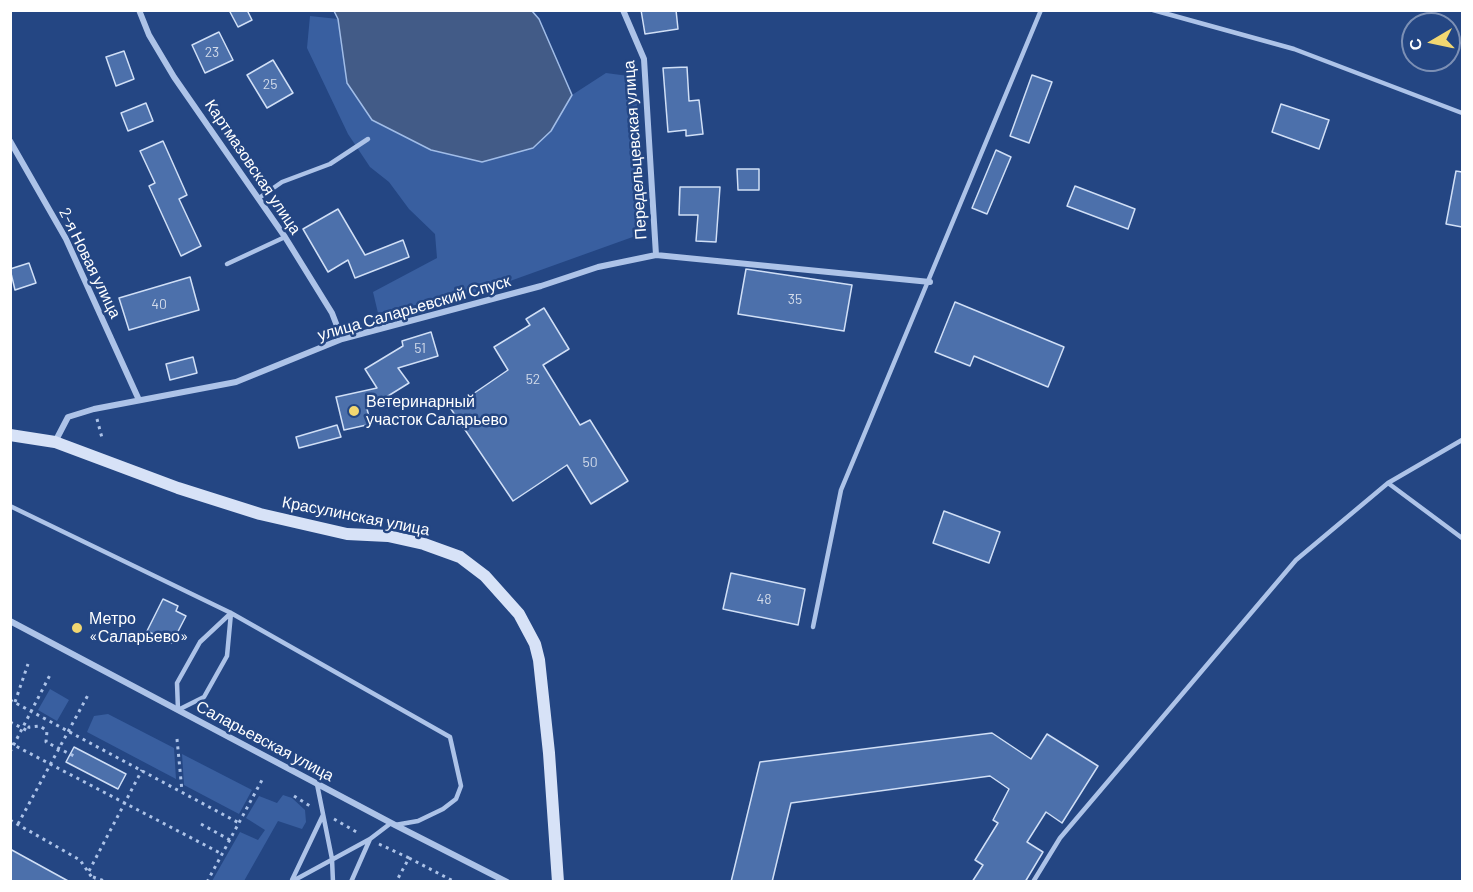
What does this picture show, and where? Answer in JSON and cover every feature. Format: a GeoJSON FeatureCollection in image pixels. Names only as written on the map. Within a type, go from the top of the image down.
{"type":"FeatureCollection","features":[{"type":"Feature","properties":{"kind":"street","name":"Картмазовская улица"},"geometry":{"type":"LineString","coordinates":[[139,10],[149,35],[174,77],[285,237],[332,313],[342,339]]}},
{"type":"Feature","properties":{"kind":"street","name":"Передельцевская улица"},"geometry":{"type":"LineString","coordinates":[[623,10],[644,59],[656,255]]}},
{"type":"Feature","properties":{"kind":"street","name":"2-я Новая улица"},"geometry":{"type":"LineString","coordinates":[[10,141],[66,239],[139,400]]}},
{"type":"Feature","properties":{"kind":"street","name":"улица Саларьевский Спуск"},"geometry":{"type":"LineString","coordinates":[[55,441],[68,417],[139,400],[236,382],[342,339],[541,286],[598,267],[656,255],[930,282]]}},
{"type":"Feature","properties":{"kind":"street","name":"Красулинская улица"},"geometry":{"type":"LineString","coordinates":[[10,435],[55,441],[178,488],[260,514],[347,534],[388,536],[424,544],[460,557],[485,576],[519,615],[535,644],[539,660],[549,753],[558,882]]}},
{"type":"Feature","properties":{"kind":"street","name":"Саларьевская улица"},"geometry":{"type":"LineString","coordinates":[[10,621],[507,882]]}},
{"type":"Feature","properties":{"kind":"lane"},"geometry":{"type":"LineString","coordinates":[[813,627],[841,490],[930,282],[1041,10]]}},
{"type":"Feature","properties":{"kind":"lane"},"geometry":{"type":"LineString","coordinates":[[1153,10],[1294,49],[1462,113]]}},
{"type":"Feature","properties":{"kind":"lane"},"geometry":{"type":"LineString","coordinates":[[259,198],[282,182],[330,165],[368,139]]}},
{"type":"Feature","properties":{"kind":"lane"},"geometry":{"type":"LineString","coordinates":[[226,264],[285,237]]}},
{"type":"Feature","properties":{"kind":"lane"},"geometry":{"type":"LineString","coordinates":[[1033,882],[1060,838],[1296,560],[1388,483],[1462,440]]}},
{"type":"Feature","properties":{"kind":"lane"},"geometry":{"type":"LineString","coordinates":[[1388,483],[1462,538]]}},
{"type":"Feature","properties":{"kind":"lane"},"geometry":{"type":"LineString","coordinates":[[10,506],[231,613],[450,737],[461,786],[456,798],[443,809],[418,821],[393,824],[370,839],[291,881]]}},
{"type":"Feature","properties":{"kind":"lane"},"geometry":{"type":"LineString","coordinates":[[231,613],[227,656],[204,697],[178,710],[177,683],[200,642],[231,613]]}},
{"type":"Feature","properties":{"kind":"lane"},"geometry":{"type":"LineString","coordinates":[[317,784],[332,859],[333,882]]}},
{"type":"Feature","properties":{"kind":"lane"},"geometry":{"type":"LineString","coordinates":[[291,881],[324,814]]}},
{"type":"Feature","properties":{"kind":"lane"},"geometry":{"type":"LineString","coordinates":[[351,882],[370,839]]}},
{"type":"Feature","properties":{"kind":"path"},"geometry":{"type":"LineString","coordinates":[[15,702],[28,663]]}},
{"type":"Feature","properties":{"kind":"path"},"geometry":{"type":"LineString","coordinates":[[10,752],[12,744],[23,728],[50,675]]}},
{"type":"Feature","properties":{"kind":"path"},"geometry":{"type":"LineString","coordinates":[[18,824],[88,696]]}},
{"type":"Feature","properties":{"kind":"path"},"geometry":{"type":"LineString","coordinates":[[10,700],[239,822]]}},
{"type":"Feature","properties":{"kind":"path"},"geometry":{"type":"LineString","coordinates":[[10,722],[28,731],[29,727],[40,726],[48,730],[46,742],[72,755]]}},
{"type":"Feature","properties":{"kind":"path"},"geometry":{"type":"LineString","coordinates":[[177,740],[182,791]]}},
{"type":"Feature","properties":{"kind":"path"},"geometry":{"type":"LineString","coordinates":[[12,744],[222,854]]}},
{"type":"Feature","properties":{"kind":"path"},"geometry":{"type":"LineString","coordinates":[[89,871],[142,770]]}},
{"type":"Feature","properties":{"kind":"path"},"geometry":{"type":"LineString","coordinates":[[207,882],[262,780]]}},
{"type":"Feature","properties":{"kind":"path"},"geometry":{"type":"LineString","coordinates":[[10,820],[80,860],[94,879],[108,882]]}},
{"type":"Feature","properties":{"kind":"path"},"geometry":{"type":"LineString","coordinates":[[201,824],[230,840]]}},
{"type":"Feature","properties":{"kind":"path"},"geometry":{"type":"LineString","coordinates":[[408,858],[455,882]]}},
{"type":"Feature","properties":{"kind":"shaded area"},"geometry":{"type":"Polygon","coordinates":[[[334,11],[532,11],[539,19],[572,95],[551,131],[533,148],[482,162],[431,150],[372,120],[347,83],[338,19],[334,11]]]}},
{"type":"Feature","properties":{"kind":"shaded area"},"geometry":{"type":"Polygon","coordinates":[[[310,16],[338,19],[347,83],[551,131],[572,95],[606,73],[636,77],[641,234],[485,290],[378,313],[373,292],[437,258],[435,234],[409,209],[389,182],[370,167],[348,134],[307,48],[310,16]]]}},
{"type":"Feature","properties":{"kind":"shaded area"},"geometry":{"type":"Polygon","coordinates":[[[50,689],[69,700],[57,721],[38,710],[50,689]]]}},
{"type":"Feature","properties":{"kind":"shaded area"},"geometry":{"type":"Polygon","coordinates":[[[108,714],[174,748],[176,779],[87,732],[94,716],[108,714]]]}},
{"type":"Feature","properties":{"kind":"shaded area"},"geometry":{"type":"Polygon","coordinates":[[[182,754],[252,790],[239,814],[184,785],[182,754]]]}},
{"type":"Feature","properties":{"kind":"shaded area"},"geometry":{"type":"Polygon","coordinates":[[[283,795],[292,798],[305,810],[306,822],[302,829],[278,821],[244,881],[212,881],[240,832],[258,840],[265,830],[246,818],[259,796],[277,803],[283,795]]]}},
{"type":"Feature","properties":{"kind":"building"},"geometry":{"type":"Polygon","coordinates":[[[229,10],[247,10],[252,20],[238,27],[229,10]]]}},
{"type":"Feature","properties":{"kind":"building"},"geometry":{"type":"Polygon","coordinates":[[[641,10],[676,10],[678,29],[645,34],[641,10]]]}},
{"type":"Feature","properties":{"kind":"building"},"geometry":{"type":"Polygon","coordinates":[[[219,32],[233,60],[205,73],[192,45],[219,32]]]}},
{"type":"Feature","properties":{"kind":"building"},"geometry":{"type":"Polygon","coordinates":[[[124,51],[134,79],[116,86],[106,57],[124,51]]]}},
{"type":"Feature","properties":{"kind":"building"},"geometry":{"type":"Polygon","coordinates":[[[273,60],[293,93],[267,108],[247,75],[273,60]]]}},
{"type":"Feature","properties":{"kind":"building"},"geometry":{"type":"Polygon","coordinates":[[[687,67],[689,101],[699,100],[703,134],[686,136],[686,130],[668,132],[663,68],[687,67]]]}},
{"type":"Feature","properties":{"kind":"building"},"geometry":{"type":"Polygon","coordinates":[[[1032,75],[1052,82],[1029,143],[1010,136],[1032,75]]]}},
{"type":"Feature","properties":{"kind":"building"},"geometry":{"type":"Polygon","coordinates":[[[146,103],[153,121],[128,131],[121,113],[146,103]]]}},
{"type":"Feature","properties":{"kind":"building"},"geometry":{"type":"Polygon","coordinates":[[[1281,104],[1329,120],[1319,149],[1272,132],[1281,104]]]}},
{"type":"Feature","properties":{"kind":"building"},"geometry":{"type":"Polygon","coordinates":[[[163,141],[187,195],[179,199],[201,246],[181,256],[149,186],[155,183],[140,151],[163,141]]]}},
{"type":"Feature","properties":{"kind":"building"},"geometry":{"type":"Polygon","coordinates":[[[996,150],[1011,157],[987,214],[972,208],[996,150]]]}},
{"type":"Feature","properties":{"kind":"building"},"geometry":{"type":"Polygon","coordinates":[[[737,169],[759,169],[759,190],[738,190],[737,169]]]}},
{"type":"Feature","properties":{"kind":"building"},"geometry":{"type":"Polygon","coordinates":[[[1456,171],[1462,172],[1462,227],[1446,224],[1456,171]]]}},
{"type":"Feature","properties":{"kind":"building"},"geometry":{"type":"Polygon","coordinates":[[[1075,186],[1135,209],[1128,229],[1067,206],[1075,186]]]}},
{"type":"Feature","properties":{"kind":"building"},"geometry":{"type":"Polygon","coordinates":[[[680,187],[720,187],[716,242],[696,241],[698,215],[679,215],[680,187]]]}},
{"type":"Feature","properties":{"kind":"building"},"geometry":{"type":"Polygon","coordinates":[[[338,209],[365,255],[403,240],[409,257],[355,278],[348,260],[328,272],[303,229],[338,209]]]}},
{"type":"Feature","properties":{"kind":"building"},"geometry":{"type":"Polygon","coordinates":[[[29,263],[36,283],[15,290],[10,269],[29,263]]]}},
{"type":"Feature","properties":{"kind":"building"},"geometry":{"type":"Polygon","coordinates":[[[746,269],[852,285],[844,331],[738,314],[746,269]]]}},
{"type":"Feature","properties":{"kind":"building"},"geometry":{"type":"Polygon","coordinates":[[[190,277],[199,310],[129,330],[119,298],[190,277]]]}},
{"type":"Feature","properties":{"kind":"building"},"geometry":{"type":"Polygon","coordinates":[[[955,302],[1064,347],[1048,387],[974,356],[970,366],[935,352],[955,302]]]}},
{"type":"Feature","properties":{"kind":"building"},"geometry":{"type":"Polygon","coordinates":[[[544,308],[569,349],[543,365],[580,425],[590,420],[628,481],[591,504],[567,465],[513,501],[451,409],[508,370],[494,347],[530,325],[526,319],[544,308]]]}},
{"type":"Feature","properties":{"kind":"building"},"geometry":{"type":"Polygon","coordinates":[[[431,332],[438,356],[398,368],[409,383],[367,409],[371,424],[344,430],[336,397],[377,388],[365,369],[403,346],[402,341],[431,332]]]}},
{"type":"Feature","properties":{"kind":"building"},"geometry":{"type":"Polygon","coordinates":[[[193,357],[197,373],[170,380],[166,364],[193,357]]]}},
{"type":"Feature","properties":{"kind":"building"},"geometry":{"type":"Polygon","coordinates":[[[337,425],[341,437],[299,448],[296,437],[337,425]]]}},
{"type":"Feature","properties":{"kind":"building"},"geometry":{"type":"Polygon","coordinates":[[[944,511],[1000,532],[989,563],[933,543],[944,511]]]}},
{"type":"Feature","properties":{"kind":"building"},"geometry":{"type":"Polygon","coordinates":[[[731,573],[805,589],[798,625],[723,609],[731,573]]]}},
{"type":"Feature","properties":{"kind":"building"},"geometry":{"type":"Polygon","coordinates":[[[163,599],[178,606],[176,611],[186,616],[172,643],[147,631],[163,599]]]}},
{"type":"Feature","properties":{"kind":"building"},"geometry":{"type":"Polygon","coordinates":[[[992,733],[1031,759],[1047,734],[1098,766],[1062,823],[1046,812],[1027,842],[1043,852],[1025,882],[972,882],[983,865],[975,860],[998,823],[993,820],[1009,789],[990,776],[791,803],[772,882],[731,882],[760,762],[992,733]]]}},
{"type":"Feature","properties":{"kind":"building"},"geometry":{"type":"Polygon","coordinates":[[[74,747],[126,774],[118,789],[66,762],[74,747]]]}},
{"type":"Feature","properties":{"kind":"building"},"geometry":{"type":"Polygon","coordinates":[[[10,849],[70,882],[10,882],[10,849]]]}},
{"type":"Feature","properties":{"kind":"place","name":"Ветеринарный участок Саларьево"},"geometry":{"type":"Point","coordinates":[354,411]}},
{"type":"Feature","properties":{"kind":"place","name":"Метро «Саларьево»"},"geometry":{"type":"Point","coordinates":[77,628]}}]}
